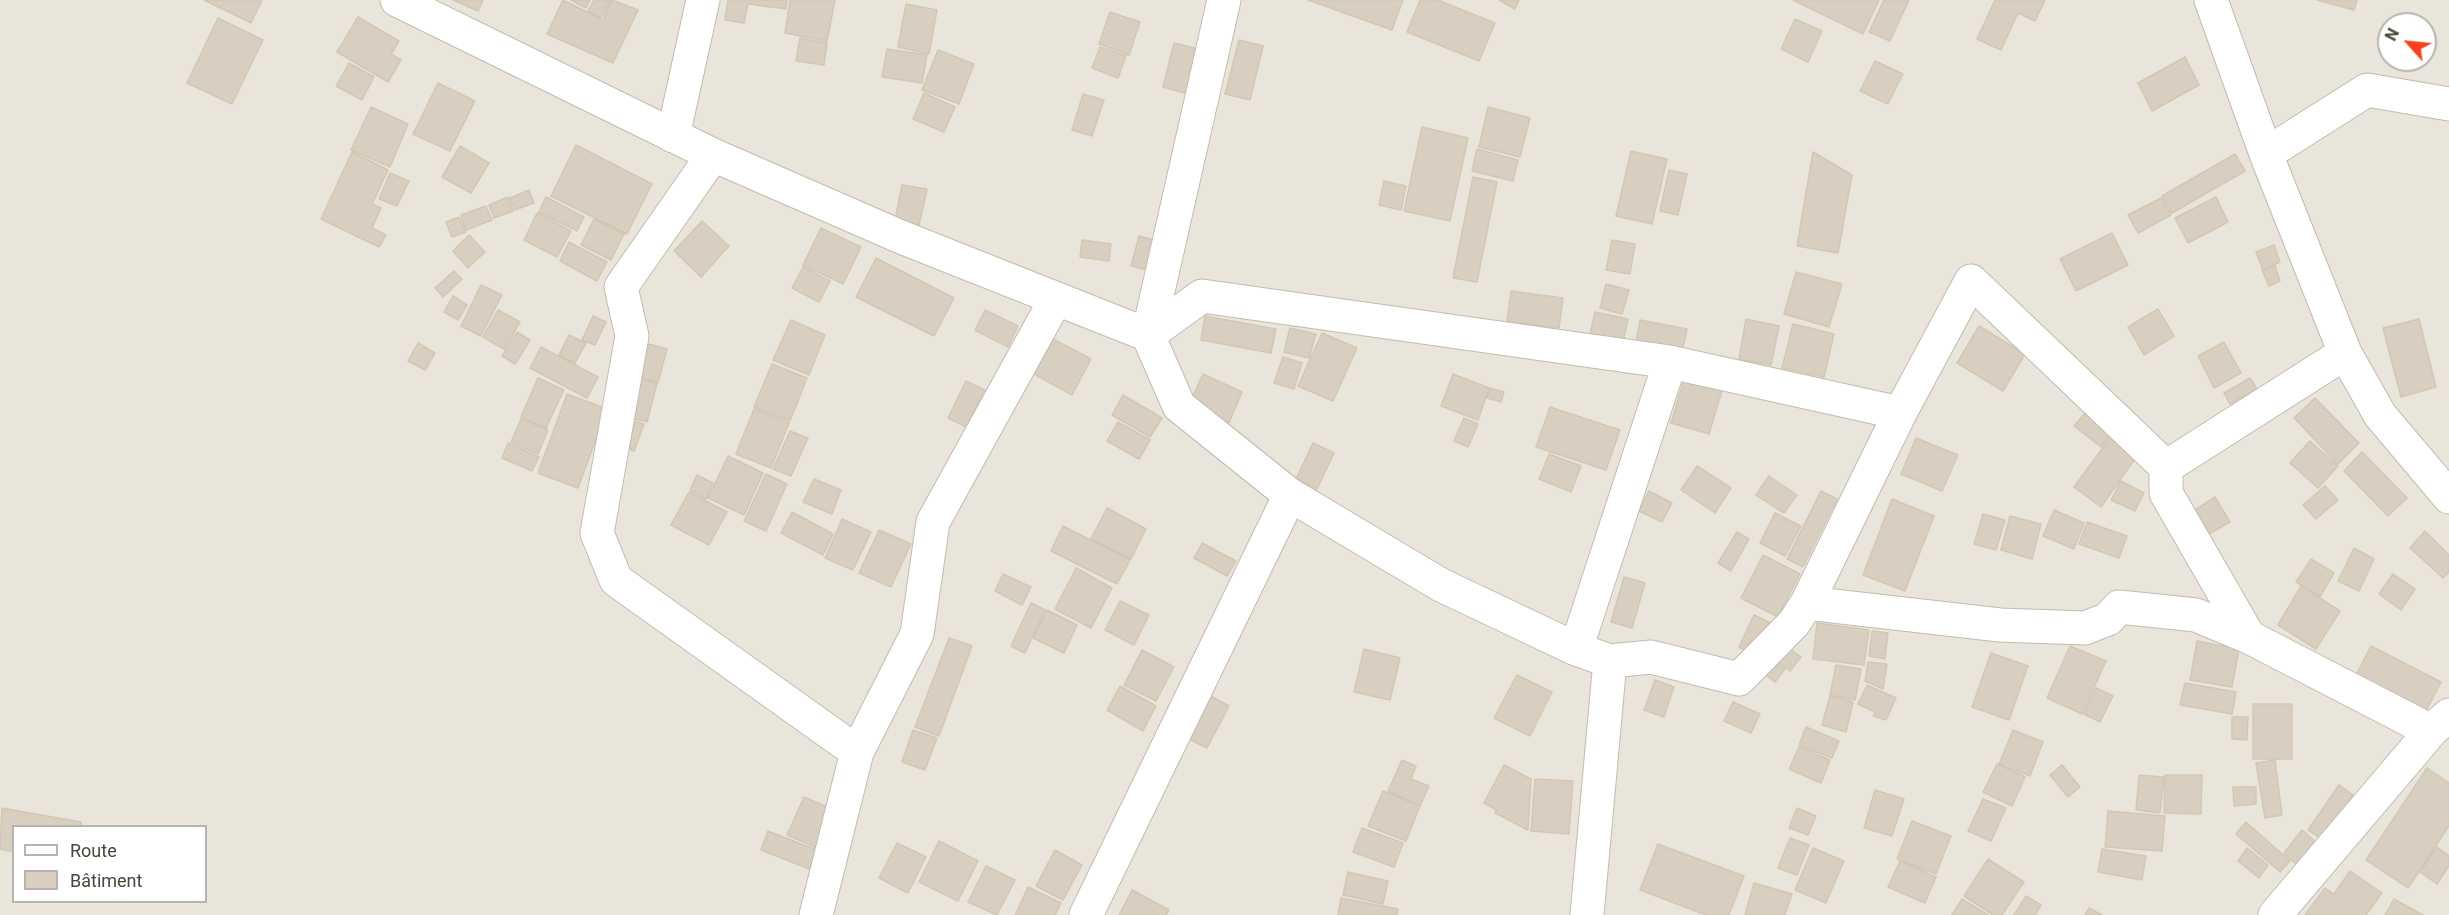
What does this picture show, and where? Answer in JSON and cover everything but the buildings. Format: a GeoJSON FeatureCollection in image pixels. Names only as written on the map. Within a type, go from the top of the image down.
{"type":"FeatureCollection","features":[{"type":"Feature","properties":{"kind":"street"},"geometry":{"type":"LineString","coordinates":[[397,0],[713,155],[901,237],[1148,335]]}},
{"type":"Feature","properties":{"kind":"street"},"geometry":{"type":"LineString","coordinates":[[674,136],[703,0]]}},
{"type":"Feature","properties":{"kind":"street"},"geometry":{"type":"LineString","coordinates":[[1224,0],[1148,335],[1179,406],[1290,495],[1441,585],[1576,649],[1610,661],[1651,657],[1739,679],[1794,623],[1807,603],[1900,412],[1971,281],[2166,467],[2166,493],[2249,637]]}},
{"type":"Feature","properties":{"kind":"street"},"geometry":{"type":"LineString","coordinates":[[2211,0],[2266,154],[2345,353],[2380,415],[2449,497]]}},
{"type":"Feature","properties":{"kind":"street"},"geometry":{"type":"LineString","coordinates":[[2266,154],[2367,90],[2449,104]]}},
{"type":"Feature","properties":{"kind":"street"},"geometry":{"type":"LineString","coordinates":[[713,155],[621,287],[632,336],[597,533],[616,580],[857,752]]}},
{"type":"Feature","properties":{"kind":"street"},"geometry":{"type":"LineString","coordinates":[[1148,335],[1202,296],[1670,362],[1900,412]]}},
{"type":"Feature","properties":{"kind":"street"},"geometry":{"type":"LineString","coordinates":[[816,915],[857,752],[917,634],[933,522],[1056,299]]}},
{"type":"Feature","properties":{"kind":"street"},"geometry":{"type":"LineString","coordinates":[[2166,467],[2345,353]]}},
{"type":"Feature","properties":{"kind":"street"},"geometry":{"type":"LineString","coordinates":[[1576,649],[1670,362]]}},
{"type":"Feature","properties":{"kind":"street"},"geometry":{"type":"LineString","coordinates":[[1086,915],[1290,495]]}},
{"type":"Feature","properties":{"kind":"street"},"geometry":{"type":"LineString","coordinates":[[1807,603],[2000,625],[2085,628],[2108,619],[2119,607],[2196,615],[2440,723],[2275,915]]}},
{"type":"Feature","properties":{"kind":"street"},"geometry":{"type":"LineString","coordinates":[[1587,915],[1610,661]]}},
{"type":"Feature","properties":{"kind":"shaded area"},"geometry":{"type":"Polygon","coordinates":[[[0,0],[2449,0],[2449,915],[0,915],[0,0]]]}}]}
